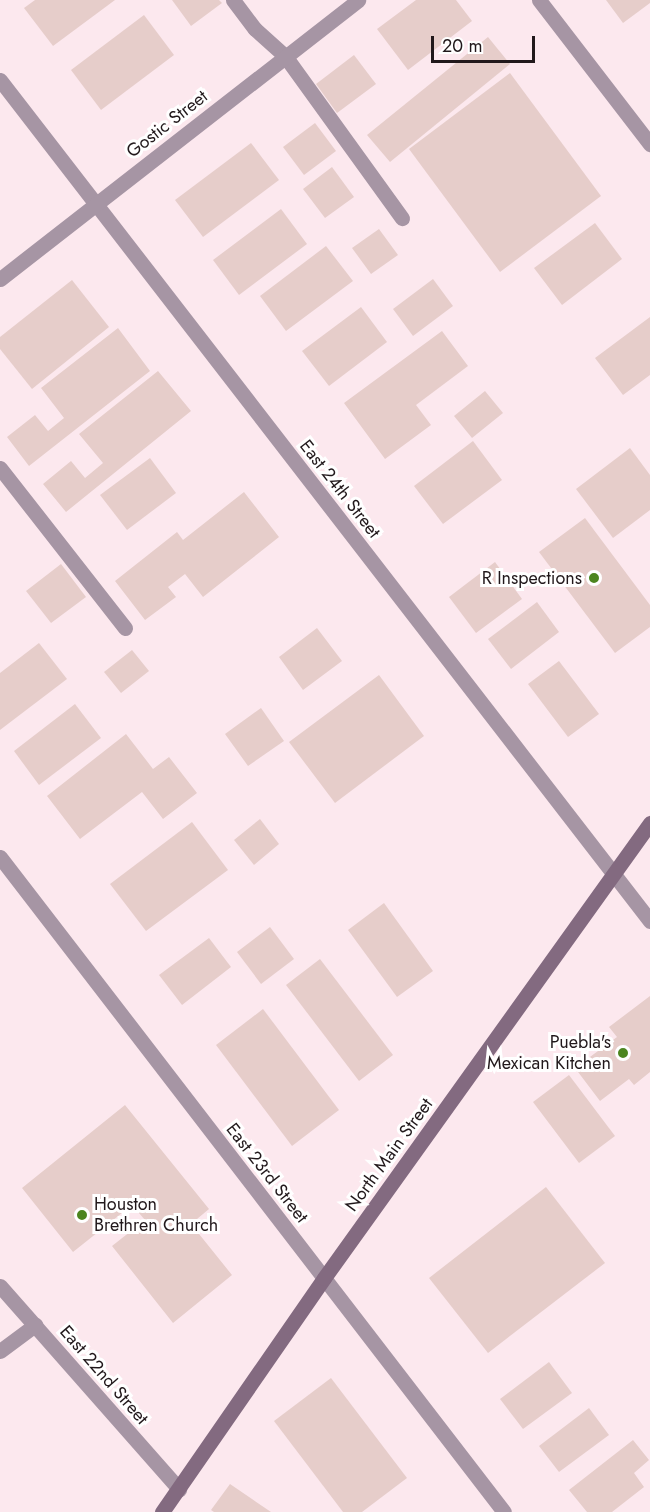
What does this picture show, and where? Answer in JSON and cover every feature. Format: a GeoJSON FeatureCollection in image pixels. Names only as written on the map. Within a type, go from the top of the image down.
{"type":"FeatureCollection","features":[{"type":"Feature","properties":{"kind":"main road","name":"North Main Street"},"geometry":{"type":"LineString","coordinates":[[162,1512],[324,1278],[650,823]]}},
{"type":"Feature","properties":{"kind":"street"},"geometry":{"type":"LineString","coordinates":[[233,0],[255,29],[285,56],[402,218]]}},
{"type":"Feature","properties":{"kind":"street","name":"Gostic Street"},"geometry":{"type":"LineString","coordinates":[[0,279],[358,0]]}},
{"type":"Feature","properties":{"kind":"street"},"geometry":{"type":"LineString","coordinates":[[539,0],[650,144]]}},
{"type":"Feature","properties":{"kind":"street","name":"East 24th Street"},"geometry":{"type":"LineString","coordinates":[[0,80],[650,921]]}},
{"type":"Feature","properties":{"kind":"street"},"geometry":{"type":"LineString","coordinates":[[0,468],[125,628]]}},
{"type":"Feature","properties":{"kind":"street","name":"East 23rd Street"},"geometry":{"type":"LineString","coordinates":[[0,857],[504,1512]]}},
{"type":"Feature","properties":{"kind":"street","name":"East 22nd Street"},"geometry":{"type":"LineString","coordinates":[[0,1286],[179,1489]]}},
{"type":"Feature","properties":{"kind":"street"},"geometry":{"type":"LineString","coordinates":[[0,1351],[35,1325]]}},
{"type":"Feature","properties":{"kind":"building"},"geometry":{"type":"Polygon","coordinates":[[[35,0],[115,0],[53,46],[24,8],[35,0]]]}},
{"type":"Feature","properties":{"kind":"building"},"geometry":{"type":"Polygon","coordinates":[[[172,0],[219,0],[222,3],[191,26],[172,0]]]}},
{"type":"Feature","properties":{"kind":"building"},"geometry":{"type":"Polygon","coordinates":[[[416,0],[456,0],[472,21],[408,70],[377,29],[416,0]]]}},
{"type":"Feature","properties":{"kind":"building"},"geometry":{"type":"Polygon","coordinates":[[[606,0],[650,0],[650,3],[623,23],[606,0]]]}},
{"type":"Feature","properties":{"kind":"building"},"geometry":{"type":"Polygon","coordinates":[[[144,15],[174,55],[101,110],[71,70],[144,15]]]}},
{"type":"Feature","properties":{"kind":"building"},"geometry":{"type":"Polygon","coordinates":[[[488,37],[510,64],[390,162],[367,135],[488,37]]]}},
{"type":"Feature","properties":{"kind":"building"},"geometry":{"type":"Polygon","coordinates":[[[354,55],[376,84],[337,113],[316,84],[354,55]]]}},
{"type":"Feature","properties":{"kind":"building"},"geometry":{"type":"Polygon","coordinates":[[[510,73],[601,196],[500,272],[409,149],[510,73]]]}},
{"type":"Feature","properties":{"kind":"building"},"geometry":{"type":"Polygon","coordinates":[[[315,123],[336,151],[304,175],[283,147],[315,123]]]}},
{"type":"Feature","properties":{"kind":"building"},"geometry":{"type":"Polygon","coordinates":[[[251,143],[279,180],[203,237],[175,200],[251,143]]]}},
{"type":"Feature","properties":{"kind":"building"},"geometry":{"type":"Polygon","coordinates":[[[332,167],[354,197],[325,218],[303,189],[332,167]]]}},
{"type":"Feature","properties":{"kind":"building"},"geometry":{"type":"Polygon","coordinates":[[[281,209],[307,244],[239,295],[213,260],[281,209]]]}},
{"type":"Feature","properties":{"kind":"building"},"geometry":{"type":"Polygon","coordinates":[[[595,223],[622,259],[562,305],[534,268],[595,223]]]}},
{"type":"Feature","properties":{"kind":"building"},"geometry":{"type":"Polygon","coordinates":[[[379,229],[398,255],[371,274],[352,248],[379,229]]]}},
{"type":"Feature","properties":{"kind":"building"},"geometry":{"type":"Polygon","coordinates":[[[326,246],[353,281],[286,331],[260,296],[326,246]]]}},
{"type":"Feature","properties":{"kind":"building"},"geometry":{"type":"Polygon","coordinates":[[[433,279],[453,306],[413,336],[393,309],[433,279]]]}},
{"type":"Feature","properties":{"kind":"building"},"geometry":{"type":"Polygon","coordinates":[[[72,280],[109,327],[32,389],[0,349],[0,337],[72,280]]]}},
{"type":"Feature","properties":{"kind":"building"},"geometry":{"type":"Polygon","coordinates":[[[361,307],[387,342],[329,386],[302,351],[361,307]]]}},
{"type":"Feature","properties":{"kind":"building"},"geometry":{"type":"Polygon","coordinates":[[[650,317],[650,375],[623,395],[595,358],[650,317]]]}},
{"type":"Feature","properties":{"kind":"building"},"geometry":{"type":"Polygon","coordinates":[[[118,328],[150,371],[29,466],[7,437],[35,415],[48,431],[64,418],[41,388],[118,328]]]}},
{"type":"Feature","properties":{"kind":"building"},"geometry":{"type":"Polygon","coordinates":[[[442,331],[468,366],[416,405],[431,425],[385,459],[344,403],[442,331]]]}},
{"type":"Feature","properties":{"kind":"building"},"geometry":{"type":"Polygon","coordinates":[[[158,371],[191,411],[66,512],[43,484],[71,461],[85,478],[103,463],[79,434],[158,371]]]}},
{"type":"Feature","properties":{"kind":"building"},"geometry":{"type":"Polygon","coordinates":[[[485,391],[503,413],[472,438],[454,416],[485,391]]]}},
{"type":"Feature","properties":{"kind":"building"},"geometry":{"type":"Polygon","coordinates":[[[473,441],[502,480],[443,524],[414,486],[473,441]]]}},
{"type":"Feature","properties":{"kind":"building"},"geometry":{"type":"Polygon","coordinates":[[[630,448],[650,475],[650,510],[613,538],[576,489],[630,448]]]}},
{"type":"Feature","properties":{"kind":"building"},"geometry":{"type":"Polygon","coordinates":[[[150,458],[176,493],[127,530],[100,495],[150,458]]]}},
{"type":"Feature","properties":{"kind":"building"},"geometry":{"type":"Polygon","coordinates":[[[244,492],[279,537],[203,597],[185,574],[168,587],[176,597],[145,620],[115,581],[177,532],[183,540],[244,492]]]}},
{"type":"Feature","properties":{"kind":"building","name":"R Inspections"},"geometry":{"type":"Polygon","coordinates":[[[585,518],[650,605],[650,627],[615,653],[539,552],[585,518]]]}},
{"type":"Feature","properties":{"kind":"building"},"geometry":{"type":"Polygon","coordinates":[[[495,562],[522,599],[476,633],[449,597],[495,562]]]}},
{"type":"Feature","properties":{"kind":"building"},"geometry":{"type":"Polygon","coordinates":[[[61,564],[86,597],[51,623],[26,591],[61,564]]]}},
{"type":"Feature","properties":{"kind":"building"},"geometry":{"type":"Polygon","coordinates":[[[537,602],[559,632],[511,669],[488,639],[537,602]]]}},
{"type":"Feature","properties":{"kind":"building"},"geometry":{"type":"Polygon","coordinates":[[[317,628],[342,661],[303,690],[279,657],[317,628]]]}},
{"type":"Feature","properties":{"kind":"building"},"geometry":{"type":"Polygon","coordinates":[[[39,643],[67,679],[0,730],[0,673],[39,643]]]}},
{"type":"Feature","properties":{"kind":"building"},"geometry":{"type":"Polygon","coordinates":[[[132,650],[149,671],[121,693],[104,672],[132,650]]]}},
{"type":"Feature","properties":{"kind":"building"},"geometry":{"type":"Polygon","coordinates":[[[559,661],[599,714],[568,737],[528,684],[559,661]]]}},
{"type":"Feature","properties":{"kind":"building"},"geometry":{"type":"Polygon","coordinates":[[[379,675],[424,736],[335,803],[289,742],[379,675]]]}},
{"type":"Feature","properties":{"kind":"building"},"geometry":{"type":"Polygon","coordinates":[[[75,704],[101,738],[39,785],[14,751],[75,704]]]}},
{"type":"Feature","properties":{"kind":"building"},"geometry":{"type":"Polygon","coordinates":[[[261,708],[284,741],[248,766],[225,734],[261,708]]]}},
{"type":"Feature","properties":{"kind":"building"},"geometry":{"type":"Polygon","coordinates":[[[126,734],[153,769],[169,757],[197,793],[163,819],[142,792],[80,839],[47,796],[126,734]]]}},
{"type":"Feature","properties":{"kind":"building"},"geometry":{"type":"Polygon","coordinates":[[[260,819],[279,844],[254,865],[234,840],[260,819]]]}},
{"type":"Feature","properties":{"kind":"building"},"geometry":{"type":"Polygon","coordinates":[[[192,822],[228,870],[146,931],[110,884],[192,822]]]}},
{"type":"Feature","properties":{"kind":"building"},"geometry":{"type":"Polygon","coordinates":[[[384,903],[433,971],[397,997],[348,930],[384,903]]]}},
{"type":"Feature","properties":{"kind":"building"},"geometry":{"type":"Polygon","coordinates":[[[270,927],[294,959],[261,984],[237,952],[270,927]]]}},
{"type":"Feature","properties":{"kind":"building"},"geometry":{"type":"Polygon","coordinates":[[[209,938],[231,967],[182,1005],[159,975],[209,938]]]}},
{"type":"Feature","properties":{"kind":"building"},"geometry":{"type":"Polygon","coordinates":[[[320,959],[393,1055],[359,1081],[286,985],[320,959]]]}},
{"type":"Feature","properties":{"kind":"building","name":"Puebla's Mexican Kitchen"},"geometry":{"type":"Polygon","coordinates":[[[650,996],[650,1072],[634,1085],[629,1079],[600,1101],[575,1068],[617,1037],[609,1027],[650,996]]]}},
{"type":"Feature","properties":{"kind":"building"},"geometry":{"type":"Polygon","coordinates":[[[263,1009],[339,1110],[292,1146],[216,1045],[263,1009]]]}},
{"type":"Feature","properties":{"kind":"building"},"geometry":{"type":"Polygon","coordinates":[[[569,1075],[615,1136],[579,1163],[533,1102],[569,1075]]]}},
{"type":"Feature","properties":{"kind":"building","name":"Houston Brethren Church"},"geometry":{"type":"Polygon","coordinates":[[[125,1105],[209,1209],[191,1224],[232,1275],[173,1323],[112,1246],[145,1220],[132,1205],[73,1252],[22,1188],[125,1105]]]}},
{"type":"Feature","properties":{"kind":"building"},"geometry":{"type":"Polygon","coordinates":[[[546,1187],[605,1263],[488,1353],[429,1278],[546,1187]]]}},
{"type":"Feature","properties":{"kind":"building"},"geometry":{"type":"Polygon","coordinates":[[[549,1362],[572,1393],[523,1429],[500,1399],[549,1362]]]}},
{"type":"Feature","properties":{"kind":"building"},"geometry":{"type":"Polygon","coordinates":[[[331,1378],[407,1478],[362,1512],[343,1512],[274,1421],[331,1378]]]}},
{"type":"Feature","properties":{"kind":"building"},"geometry":{"type":"Polygon","coordinates":[[[589,1408],[609,1435],[559,1472],[539,1446],[589,1408]]]}},
{"type":"Feature","properties":{"kind":"building"},"geometry":{"type":"Polygon","coordinates":[[[633,1440],[649,1460],[634,1473],[644,1487],[612,1512],[587,1512],[569,1490],[633,1440]]]}},
{"type":"Feature","properties":{"kind":"building"},"geometry":{"type":"Polygon","coordinates":[[[230,1484],[271,1512],[214,1512],[211,1510],[230,1484]]]}},
{"type":"Feature","properties":{"kind":"place","name":"R Inspections"},"geometry":{"type":"Point","coordinates":[594,578]}},
{"type":"Feature","properties":{"kind":"place","name":"Puebla's Mexican Kitchen"},"geometry":{"type":"Point","coordinates":[623,1053]}},
{"type":"Feature","properties":{"kind":"place","name":"Houston Brethren Church"},"geometry":{"type":"Point","coordinates":[82,1215]}}]}
